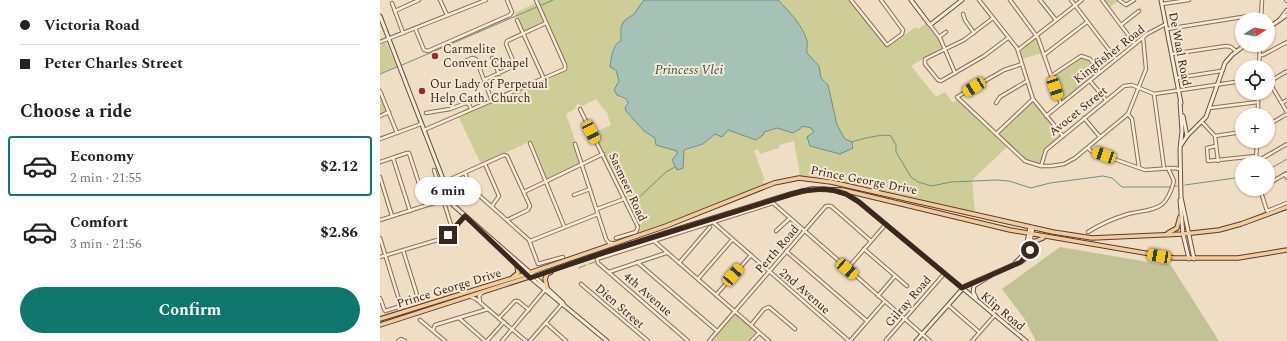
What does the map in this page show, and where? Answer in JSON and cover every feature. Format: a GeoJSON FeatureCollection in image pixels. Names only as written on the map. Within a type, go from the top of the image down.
{"type":"FeatureCollection","features":[{"type":"Feature","properties":{"kind":"main road"},"geometry":{"type":"LineString","coordinates":[[911,0],[930,25],[962,0]]}},
{"type":"Feature","properties":{"kind":"main road","name":"De Waal Road"},"geometry":{"type":"LineString","coordinates":[[1162,2],[1187,136]]}},
{"type":"Feature","properties":{"kind":"main road"},"geometry":{"type":"LineString","coordinates":[[1275,23],[1287,15]]}},
{"type":"Feature","properties":{"kind":"main road"},"geometry":{"type":"LineString","coordinates":[[380,16],[453,205],[530,278],[546,289],[607,341]]}},
{"type":"Feature","properties":{"kind":"main road"},"geometry":{"type":"LineString","coordinates":[[1180,146],[1187,136],[1202,122],[1210,108],[1221,71],[1228,59],[1236,52]]}},
{"type":"Feature","properties":{"kind":"main road","name":"De Waal Road"},"geometry":{"type":"LineString","coordinates":[[1180,102],[1182,133],[1180,146],[1180,217],[1183,234],[1192,259]]}},
{"type":"Feature","properties":{"kind":"main road"},"geometry":{"type":"LineString","coordinates":[[1182,133],[1187,136]]}},
{"type":"Feature","properties":{"kind":"main road","name":"Prince George Drive"},"geometry":{"type":"LineString","coordinates":[[380,319],[531,273],[672,224],[777,182],[799,178],[831,182],[1067,235],[1092,238],[1183,234],[1230,227],[1287,205]]}},
{"type":"Feature","properties":{"kind":"main road"},"geometry":{"type":"LineString","coordinates":[[831,182],[844,187],[851,192]]}},
{"type":"Feature","properties":{"kind":"main road","name":"Prince George Drive"},"geometry":{"type":"LineString","coordinates":[[380,325],[791,194],[824,189],[851,192],[1030,234],[1192,259],[1254,257],[1287,250]]}},
{"type":"Feature","properties":{"kind":"main road","name":"Klip Road"},"geometry":{"type":"LineString","coordinates":[[824,189],[845,193],[859,202],[1026,341]]}},
{"type":"Feature","properties":{"kind":"main road","name":"Klip Road"},"geometry":{"type":"LineString","coordinates":[[851,192],[859,202]]}},
{"type":"Feature","properties":{"kind":"main road","name":"De Waal Road"},"geometry":{"type":"LineString","coordinates":[[1181,197],[1192,259]]}},
{"type":"Feature","properties":{"kind":"main road"},"geometry":{"type":"LineString","coordinates":[[1163,234],[1177,228],[1180,217]]}},
{"type":"Feature","properties":{"kind":"main road"},"geometry":{"type":"LineString","coordinates":[[1014,264],[1025,253],[1032,227]]}},
{"type":"Feature","properties":{"kind":"main road"},"geometry":{"type":"LineString","coordinates":[[1028,255],[1030,234]]}},
{"type":"Feature","properties":{"kind":"main road"},"geometry":{"type":"LineString","coordinates":[[486,235],[535,276],[546,289]]}},
{"type":"Feature","properties":{"kind":"main road"},"geometry":{"type":"LineString","coordinates":[[916,341],[962,288],[1021,262],[1028,255],[1032,243],[1036,240],[1052,238]]}},
{"type":"Feature","properties":{"kind":"main road"},"geometry":{"type":"LineString","coordinates":[[489,286],[516,276],[519,271],[517,265]]}},
{"type":"Feature","properties":{"kind":"main road"},"geometry":{"type":"LineString","coordinates":[[546,289],[546,276],[561,267]]}},
{"type":"Feature","properties":{"kind":"main road"},"geometry":{"type":"LineString","coordinates":[[978,302],[974,295],[974,288],[991,274]]}},
{"type":"Feature","properties":{"kind":"street"},"geometry":{"type":"LineString","coordinates":[[395,11],[419,0]]}},
{"type":"Feature","properties":{"kind":"street"},"geometry":{"type":"LineString","coordinates":[[440,0],[447,15]]}},
{"type":"Feature","properties":{"kind":"street"},"geometry":{"type":"LineString","coordinates":[[380,42],[486,0]]}},
{"type":"Feature","properties":{"kind":"street"},"geometry":{"type":"LineString","coordinates":[[415,28],[424,50],[427,51],[512,13],[507,0]]}},
{"type":"Feature","properties":{"kind":"street"},"geometry":{"type":"LineString","coordinates":[[424,130],[566,68],[536,0]]}},
{"type":"Feature","properties":{"kind":"street"},"geometry":{"type":"LineString","coordinates":[[850,0],[888,45],[902,34],[903,30],[881,0]]}},
{"type":"Feature","properties":{"kind":"street"},"geometry":{"type":"LineString","coordinates":[[979,0],[1018,50],[1033,99],[1063,136]]}},
{"type":"Feature","properties":{"kind":"street"},"geometry":{"type":"LineString","coordinates":[[1010,0],[1037,36],[1061,104]]}},
{"type":"Feature","properties":{"kind":"street"},"geometry":{"type":"LineString","coordinates":[[1040,0],[1056,20]]}},
{"type":"Feature","properties":{"kind":"street"},"geometry":{"type":"LineString","coordinates":[[1071,0],[1116,59]]}},
{"type":"Feature","properties":{"kind":"street"},"geometry":{"type":"LineString","coordinates":[[1018,50],[1082,0]]}},
{"type":"Feature","properties":{"kind":"street"},"geometry":{"type":"LineString","coordinates":[[1102,0],[1135,44]]}},
{"type":"Feature","properties":{"kind":"street"},"geometry":{"type":"LineString","coordinates":[[1119,0],[1124,5],[1134,0]]}},
{"type":"Feature","properties":{"kind":"street"},"geometry":{"type":"LineString","coordinates":[[1162,2],[1189,0]]}},
{"type":"Feature","properties":{"kind":"street"},"geometry":{"type":"LineString","coordinates":[[1261,12],[1262,0]]}},
{"type":"Feature","properties":{"kind":"street"},"geometry":{"type":"LineString","coordinates":[[392,3],[403,33]]}},
{"type":"Feature","properties":{"kind":"street"},"geometry":{"type":"LineString","coordinates":[[1280,19],[1287,10]]}},
{"type":"Feature","properties":{"kind":"street"},"geometry":{"type":"LineString","coordinates":[[1121,25],[1139,12]]}},
{"type":"Feature","properties":{"kind":"street"},"geometry":{"type":"LineString","coordinates":[[963,14],[966,22],[974,33]]}},
{"type":"Feature","properties":{"kind":"street"},"geometry":{"type":"LineString","coordinates":[[993,18],[964,40],[925,59],[925,64],[940,81],[984,56],[1008,38]]}},
{"type":"Feature","properties":{"kind":"street"},"geometry":{"type":"LineString","coordinates":[[1167,29],[1235,18]]}},
{"type":"Feature","properties":{"kind":"street"},"geometry":{"type":"LineString","coordinates":[[517,20],[544,78]]}},
{"type":"Feature","properties":{"kind":"street"},"geometry":{"type":"LineString","coordinates":[[1044,55],[1088,22]]}},
{"type":"Feature","properties":{"kind":"street"},"geometry":{"type":"LineString","coordinates":[[484,80],[515,66],[506,44],[507,42],[546,23]]}},
{"type":"Feature","properties":{"kind":"street","name":"Kingfisher Road"},"geometry":{"type":"LineString","coordinates":[[1046,116],[1144,37],[1166,24]]}},
{"type":"Feature","properties":{"kind":"street"},"geometry":{"type":"LineString","coordinates":[[930,25],[939,36],[955,73]]}},
{"type":"Feature","properties":{"kind":"street"},"geometry":{"type":"LineString","coordinates":[[939,36],[946,32]]}},
{"type":"Feature","properties":{"kind":"street"},"geometry":{"type":"LineString","coordinates":[[1022,64],[1004,70],[957,97],[1019,156],[1041,166],[1064,164],[1088,148],[1128,114],[1146,69],[1144,37]]}},
{"type":"Feature","properties":{"kind":"street"},"geometry":{"type":"LineString","coordinates":[[1260,60],[1260,55],[1264,55],[1287,42]]}},
{"type":"Feature","properties":{"kind":"street"},"geometry":{"type":"LineString","coordinates":[[1172,54],[1226,46],[1231,47],[1235,51]]}},
{"type":"Feature","properties":{"kind":"street"},"geometry":{"type":"LineString","coordinates":[[1051,76],[1081,56],[1090,59],[1100,72]]}},
{"type":"Feature","properties":{"kind":"street"},"geometry":{"type":"LineString","coordinates":[[463,62],[472,58],[476,59],[492,101]]}},
{"type":"Feature","properties":{"kind":"street"},"geometry":{"type":"LineString","coordinates":[[492,58],[499,74]]}},
{"type":"Feature","properties":{"kind":"street"},"geometry":{"type":"LineString","coordinates":[[1176,78],[1221,71]]}},
{"type":"Feature","properties":{"kind":"street"},"geometry":{"type":"LineString","coordinates":[[1275,77],[1287,71]]}},
{"type":"Feature","properties":{"kind":"street"},"geometry":{"type":"LineString","coordinates":[[996,102],[1000,97],[1027,81]]}},
{"type":"Feature","properties":{"kind":"street"},"geometry":{"type":"LineString","coordinates":[[1090,81],[1106,100]]}},
{"type":"Feature","properties":{"kind":"street"},"geometry":{"type":"LineString","coordinates":[[1139,88],[1154,94],[1235,82]]}},
{"type":"Feature","properties":{"kind":"street","name":"Avocet Street"},"geometry":{"type":"LineString","coordinates":[[1041,166],[1046,150],[1106,100],[1124,86],[1132,85],[1139,88]]}},
{"type":"Feature","properties":{"kind":"street"},"geometry":{"type":"LineString","coordinates":[[380,91],[397,133]]}},
{"type":"Feature","properties":{"kind":"street"},"geometry":{"type":"LineString","coordinates":[[1275,92],[1287,113],[1275,121]]}},
{"type":"Feature","properties":{"kind":"street"},"geometry":{"type":"LineString","coordinates":[[1154,94],[1164,168]]}},
{"type":"Feature","properties":{"kind":"street"},"geometry":{"type":"LineString","coordinates":[[466,97],[471,109]]}},
{"type":"Feature","properties":{"kind":"street"},"geometry":{"type":"LineString","coordinates":[[996,134],[1033,99]]}},
{"type":"Feature","properties":{"kind":"street"},"geometry":{"type":"LineString","coordinates":[[1282,103],[1287,100]]}},
{"type":"Feature","properties":{"kind":"street"},"geometry":{"type":"LineString","coordinates":[[454,101],[456,107]]}},
{"type":"Feature","properties":{"kind":"street"},"geometry":{"type":"LineString","coordinates":[[1210,108],[1258,102],[1258,108]]}},
{"type":"Feature","properties":{"kind":"street"},"geometry":{"type":"LineString","coordinates":[[426,113],[468,103]]}},
{"type":"Feature","properties":{"kind":"street","name":"Sasmeer Road"},"geometry":{"type":"LineString","coordinates":[[580,109],[638,229],[635,232],[616,238]]}},
{"type":"Feature","properties":{"kind":"street"},"geometry":{"type":"LineString","coordinates":[[380,116],[389,112]]}},
{"type":"Feature","properties":{"kind":"street"},"geometry":{"type":"LineString","coordinates":[[1128,114],[1132,119],[1139,167]]}},
{"type":"Feature","properties":{"kind":"street"},"geometry":{"type":"LineString","coordinates":[[1084,118],[1100,138]]}},
{"type":"Feature","properties":{"kind":"street"},"geometry":{"type":"LineString","coordinates":[[1202,122],[1215,136],[1218,161]]}},
{"type":"Feature","properties":{"kind":"street"},"geometry":{"type":"LineString","coordinates":[[380,140],[421,124]]}},
{"type":"Feature","properties":{"kind":"street"},"geometry":{"type":"LineString","coordinates":[[1215,136],[1235,133]]}},
{"type":"Feature","properties":{"kind":"street"},"geometry":{"type":"LineString","coordinates":[[530,143],[564,226]]}},
{"type":"Feature","properties":{"kind":"street"},"geometry":{"type":"LineString","coordinates":[[575,144],[606,239],[605,245],[593,251]]}},
{"type":"Feature","properties":{"kind":"street"},"geometry":{"type":"LineString","coordinates":[[1266,156],[1287,144]]}},
{"type":"Feature","properties":{"kind":"street"},"geometry":{"type":"LineString","coordinates":[[1216,146],[1207,148],[1207,159],[1210,162],[1235,159]]}},
{"type":"Feature","properties":{"kind":"street"},"geometry":{"type":"LineString","coordinates":[[1088,148],[1091,151],[1147,170],[1164,168],[1180,169]]}},
{"type":"Feature","properties":{"kind":"street"},"geometry":{"type":"LineString","coordinates":[[1256,148],[1256,156]]}},
{"type":"Feature","properties":{"kind":"street"},"geometry":{"type":"LineString","coordinates":[[380,162],[406,153],[410,154],[426,205]]}},
{"type":"Feature","properties":{"kind":"street"},"geometry":{"type":"LineString","coordinates":[[524,192],[602,154]]}},
{"type":"Feature","properties":{"kind":"street"},"geometry":{"type":"LineString","coordinates":[[444,182],[506,155],[509,157],[530,208],[507,220]]}},
{"type":"Feature","properties":{"kind":"street"},"geometry":{"type":"LineString","coordinates":[[392,158],[410,211]]}},
{"type":"Feature","properties":{"kind":"street"},"geometry":{"type":"LineString","coordinates":[[485,164],[499,196],[492,206]]}},
{"type":"Feature","properties":{"kind":"street"},"geometry":{"type":"LineString","coordinates":[[1088,232],[1123,216],[1152,210],[1162,205],[1168,198],[1174,181],[1168,168]]}},
{"type":"Feature","properties":{"kind":"street"},"geometry":{"type":"LineString","coordinates":[[434,170],[451,225],[454,228]]}},
{"type":"Feature","properties":{"kind":"street"},"geometry":{"type":"LineString","coordinates":[[465,173],[471,188],[530,241],[539,265],[563,257]]}},
{"type":"Feature","properties":{"kind":"street"},"geometry":{"type":"LineString","coordinates":[[1275,180],[1286,174],[1287,178]]}},
{"type":"Feature","properties":{"kind":"street"},"geometry":{"type":"LineString","coordinates":[[380,177],[392,216]]}},
{"type":"Feature","properties":{"kind":"street"},"geometry":{"type":"LineString","coordinates":[[574,195],[590,189]]}},
{"type":"Feature","properties":{"kind":"street"},"geometry":{"type":"LineString","coordinates":[[1262,196],[1267,211],[1287,205]]}},
{"type":"Feature","properties":{"kind":"street"},"geometry":{"type":"LineString","coordinates":[[596,209],[624,199]]}},
{"type":"Feature","properties":{"kind":"street"},"geometry":{"type":"LineString","coordinates":[[380,220],[443,200]]}},
{"type":"Feature","properties":{"kind":"street"},"geometry":{"type":"LineString","coordinates":[[769,341],[654,240],[772,203],[930,341]]}},
{"type":"Feature","properties":{"kind":"street","name":"Perth Road"},"geometry":{"type":"LineString","coordinates":[[709,341],[786,251],[828,205],[871,241]]}},
{"type":"Feature","properties":{"kind":"street"},"geometry":{"type":"LineString","coordinates":[[530,241],[564,226],[598,214]]}},
{"type":"Feature","properties":{"kind":"street"},"geometry":{"type":"LineString","coordinates":[[380,257],[444,238],[465,216]]}},
{"type":"Feature","properties":{"kind":"street"},"geometry":{"type":"LineString","coordinates":[[776,231],[789,219]]}},
{"type":"Feature","properties":{"kind":"street","name":"2nd Avenue"},"geometry":{"type":"LineString","coordinates":[[713,222],[850,341]]}},
{"type":"Feature","properties":{"kind":"street"},"geometry":{"type":"LineString","coordinates":[[847,269],[886,224]]}},
{"type":"Feature","properties":{"kind":"street"},"geometry":{"type":"LineString","coordinates":[[679,263],[710,227]]}},
{"type":"Feature","properties":{"kind":"street"},"geometry":{"type":"LineString","coordinates":[[380,238],[401,305],[385,311],[380,298]]}},
{"type":"Feature","properties":{"kind":"street"},"geometry":{"type":"LineString","coordinates":[[606,239],[610,243],[627,239]]}},
{"type":"Feature","properties":{"kind":"street","name":"4th Avenue"},"geometry":{"type":"LineString","coordinates":[[654,240],[597,260],[688,341]]}},
{"type":"Feature","properties":{"kind":"street"},"geometry":{"type":"LineString","coordinates":[[698,279],[732,240]]}},
{"type":"Feature","properties":{"kind":"street"},"geometry":{"type":"LineString","coordinates":[[864,249],[907,286]]}},
{"type":"Feature","properties":{"kind":"street"},"geometry":{"type":"LineString","coordinates":[[403,250],[418,298]]}},
{"type":"Feature","properties":{"kind":"street"},"geometry":{"type":"LineString","coordinates":[[786,251],[867,321]]}},
{"type":"Feature","properties":{"kind":"street"},"geometry":{"type":"LineString","coordinates":[[609,272],[666,252]]}},
{"type":"Feature","properties":{"kind":"street"},"geometry":{"type":"LineString","coordinates":[[716,295],[751,255]]}},
{"type":"Feature","properties":{"kind":"street"},"geometry":{"type":"LineString","coordinates":[[637,262],[717,331]]}},
{"type":"Feature","properties":{"kind":"street","name":"Gilray Road"},"geometry":{"type":"LineString","coordinates":[[886,340],[944,274]]}},
{"type":"Feature","properties":{"kind":"street"},"geometry":{"type":"LineString","coordinates":[[878,296],[895,276]]}},
{"type":"Feature","properties":{"kind":"street","name":"Dien Street"},"geometry":{"type":"LineString","coordinates":[[581,284],[648,341]]}},
{"type":"Feature","properties":{"kind":"street"},"geometry":{"type":"LineString","coordinates":[[502,341],[546,289]]}},
{"type":"Feature","properties":{"kind":"street"},"geometry":{"type":"LineString","coordinates":[[481,303],[479,298],[483,292]]}},
{"type":"Feature","properties":{"kind":"street"},"geometry":{"type":"LineString","coordinates":[[470,296],[488,308],[526,341]]}},
{"type":"Feature","properties":{"kind":"street"},"geometry":{"type":"LineString","coordinates":[[499,318],[514,301],[518,302],[529,310]]}},
{"type":"Feature","properties":{"kind":"street"},"geometry":{"type":"LineString","coordinates":[[850,341],[884,302]]}},
{"type":"Feature","properties":{"kind":"street"},"geometry":{"type":"LineString","coordinates":[[530,341],[563,303]]}},
{"type":"Feature","properties":{"kind":"street"},"geometry":{"type":"LineString","coordinates":[[948,305],[979,332]]}},
{"type":"Feature","properties":{"kind":"street"},"geometry":{"type":"LineString","coordinates":[[751,325],[764,309],[769,307],[795,329]]}},
{"type":"Feature","properties":{"kind":"street"},"geometry":{"type":"LineString","coordinates":[[433,330],[435,325],[488,308]]}},
{"type":"Feature","properties":{"kind":"street"},"geometry":{"type":"LineString","coordinates":[[972,341],[995,315]]}},
{"type":"Feature","properties":{"kind":"street"},"geometry":{"type":"LineString","coordinates":[[459,318],[486,341],[504,322]]}},
{"type":"Feature","properties":{"kind":"street"},"geometry":{"type":"LineString","coordinates":[[420,320],[445,341]]}},
{"type":"Feature","properties":{"kind":"street"},"geometry":{"type":"LineString","coordinates":[[546,323],[566,341]]}},
{"type":"Feature","properties":{"kind":"street"},"geometry":{"type":"LineString","coordinates":[[751,341],[759,332]]}},
{"type":"Feature","properties":{"kind":"street"},"geometry":{"type":"LineString","coordinates":[[399,340],[405,341]]}},
{"type":"Feature","properties":{"kind":"shaded area"},"geometry":{"type":"Polygon","coordinates":[[[537,0],[644,0],[639,9],[622,27],[620,35],[621,40],[614,46],[610,66],[618,73],[619,84],[616,87],[619,97],[627,101],[625,108],[626,111],[644,131],[655,138],[656,144],[677,151],[677,154],[672,160],[677,170],[683,166],[684,151],[703,144],[715,134],[725,134],[728,130],[756,140],[763,135],[763,132],[776,128],[797,132],[802,126],[811,128],[814,132],[807,137],[815,147],[840,154],[854,146],[852,142],[845,139],[837,125],[827,83],[821,78],[819,66],[807,53],[807,43],[799,24],[778,0],[849,0],[887,47],[916,27],[918,29],[927,23],[927,27],[939,38],[942,48],[911,66],[936,97],[945,92],[952,102],[958,100],[1007,147],[972,180],[975,212],[823,177],[800,176],[794,141],[779,145],[779,148],[760,154],[758,149],[754,151],[765,180],[762,181],[764,184],[683,218],[639,233],[638,230],[642,228],[638,224],[593,133],[611,125],[607,113],[596,99],[581,107],[579,104],[576,105],[575,109],[566,114],[576,143],[574,143],[579,164],[549,179],[545,177],[531,141],[481,164],[458,116],[566,70],[567,65],[537,0]]]}},
{"type":"Feature","properties":{"kind":"shaded area"},"geometry":{"type":"Polygon","coordinates":[[[1103,0],[1118,0],[1118,1],[1109,8],[1103,0]]]}},
{"type":"Feature","properties":{"kind":"shaded area"},"geometry":{"type":"Polygon","coordinates":[[[536,3],[544,22],[524,32],[515,13],[536,3]]]}},
{"type":"Feature","properties":{"kind":"shaded area"},"geometry":{"type":"Polygon","coordinates":[[[1035,38],[1038,40],[1042,53],[1022,59],[1020,49],[1035,38]]]}},
{"type":"Feature","properties":{"kind":"shaded area"},"geometry":{"type":"Polygon","coordinates":[[[386,42],[397,67],[380,73],[380,45],[386,42]]]}},
{"type":"Feature","properties":{"kind":"shaded area"},"geometry":{"type":"Polygon","coordinates":[[[1077,57],[1087,57],[1100,72],[1061,104],[1051,76],[1077,57]]]}},
{"type":"Feature","properties":{"kind":"shaded area"},"geometry":{"type":"Polygon","coordinates":[[[380,93],[387,112],[380,115],[380,93]]]}},
{"type":"Feature","properties":{"kind":"shaded area"},"geometry":{"type":"Polygon","coordinates":[[[1031,102],[1034,103],[1060,136],[1043,151],[1040,162],[1037,164],[1020,156],[998,134],[1031,102]]]}},
{"type":"Feature","properties":{"kind":"shaded area"},"geometry":{"type":"Polygon","coordinates":[[[735,314],[755,331],[755,335],[750,341],[711,341],[735,314]]]}},
{"type":"Feature","properties":{"kind":"green space"},"geometry":{"type":"Polygon","coordinates":[[[1060,247],[1160,264],[1170,264],[1219,341],[1036,341],[1024,318],[1002,289],[1060,247]]]}},
{"type":"Feature","properties":{"kind":"water","name":"Princess Vlei"},"geometry":{"type":"Polygon","coordinates":[[[644,0],[778,0],[795,19],[805,35],[807,41],[807,53],[819,66],[821,78],[828,85],[837,125],[845,139],[852,142],[853,148],[840,154],[810,146],[807,137],[814,132],[811,128],[802,126],[793,133],[777,128],[764,132],[763,135],[756,140],[728,130],[722,137],[715,134],[703,144],[684,150],[683,168],[677,170],[672,160],[677,154],[677,151],[656,145],[655,138],[644,131],[626,111],[625,108],[628,103],[626,99],[617,95],[614,90],[619,81],[616,70],[610,67],[614,48],[618,42],[621,41],[621,27],[624,21],[634,14],[644,0]]]}},
{"type":"Feature","properties":{"kind":"waterway"},"geometry":{"type":"LineString","coordinates":[[402,65],[553,0]]}},
{"type":"Feature","properties":{"kind":"waterway"},"geometry":{"type":"LineString","coordinates":[[380,74],[397,67]]}},
{"type":"Feature","properties":{"kind":"waterway"},"geometry":{"type":"LineString","coordinates":[[852,142],[878,136],[891,136],[896,145],[896,152],[911,177],[918,182],[932,186],[951,182],[996,180],[1009,181],[1031,188],[1050,183],[1103,176],[1112,178],[1122,187],[1170,187]]}},
{"type":"Feature","properties":{"kind":"waterway"},"geometry":{"type":"LineString","coordinates":[[1275,166],[1287,159]]}},
{"type":"Feature","properties":{"kind":"waterway"},"geometry":{"type":"LineString","coordinates":[[631,205],[666,172],[675,167]]}},
{"type":"Feature","properties":{"kind":"waterway"},"geometry":{"type":"LineString","coordinates":[[1185,185],[1235,178]]}},
{"type":"Feature","properties":{"kind":"waterway"},"geometry":{"type":"LineString","coordinates":[[589,264],[595,262]]}},
{"type":"Feature","properties":{"kind":"waterway"},"geometry":{"type":"LineString","coordinates":[[579,268],[586,265]]}},
{"type":"Feature","properties":{"kind":"place","name":"Carmelite Convent Chapel"},"geometry":{"type":"Point","coordinates":[435,56]}},
{"type":"Feature","properties":{"kind":"place","name":"Our Lady of Perpetual Help Cath. Church"},"geometry":{"type":"Point","coordinates":[422,91]}},
{"type":"Feature","properties":{"kind":"route"},"geometry":{"type":"LineString","coordinates":[[448,235],[465,216],[530,278],[609,251],[791,194],[808,190],[824,189],[845,193],[859,202],[962,288],[1021,262],[1030,250]]}}]}
